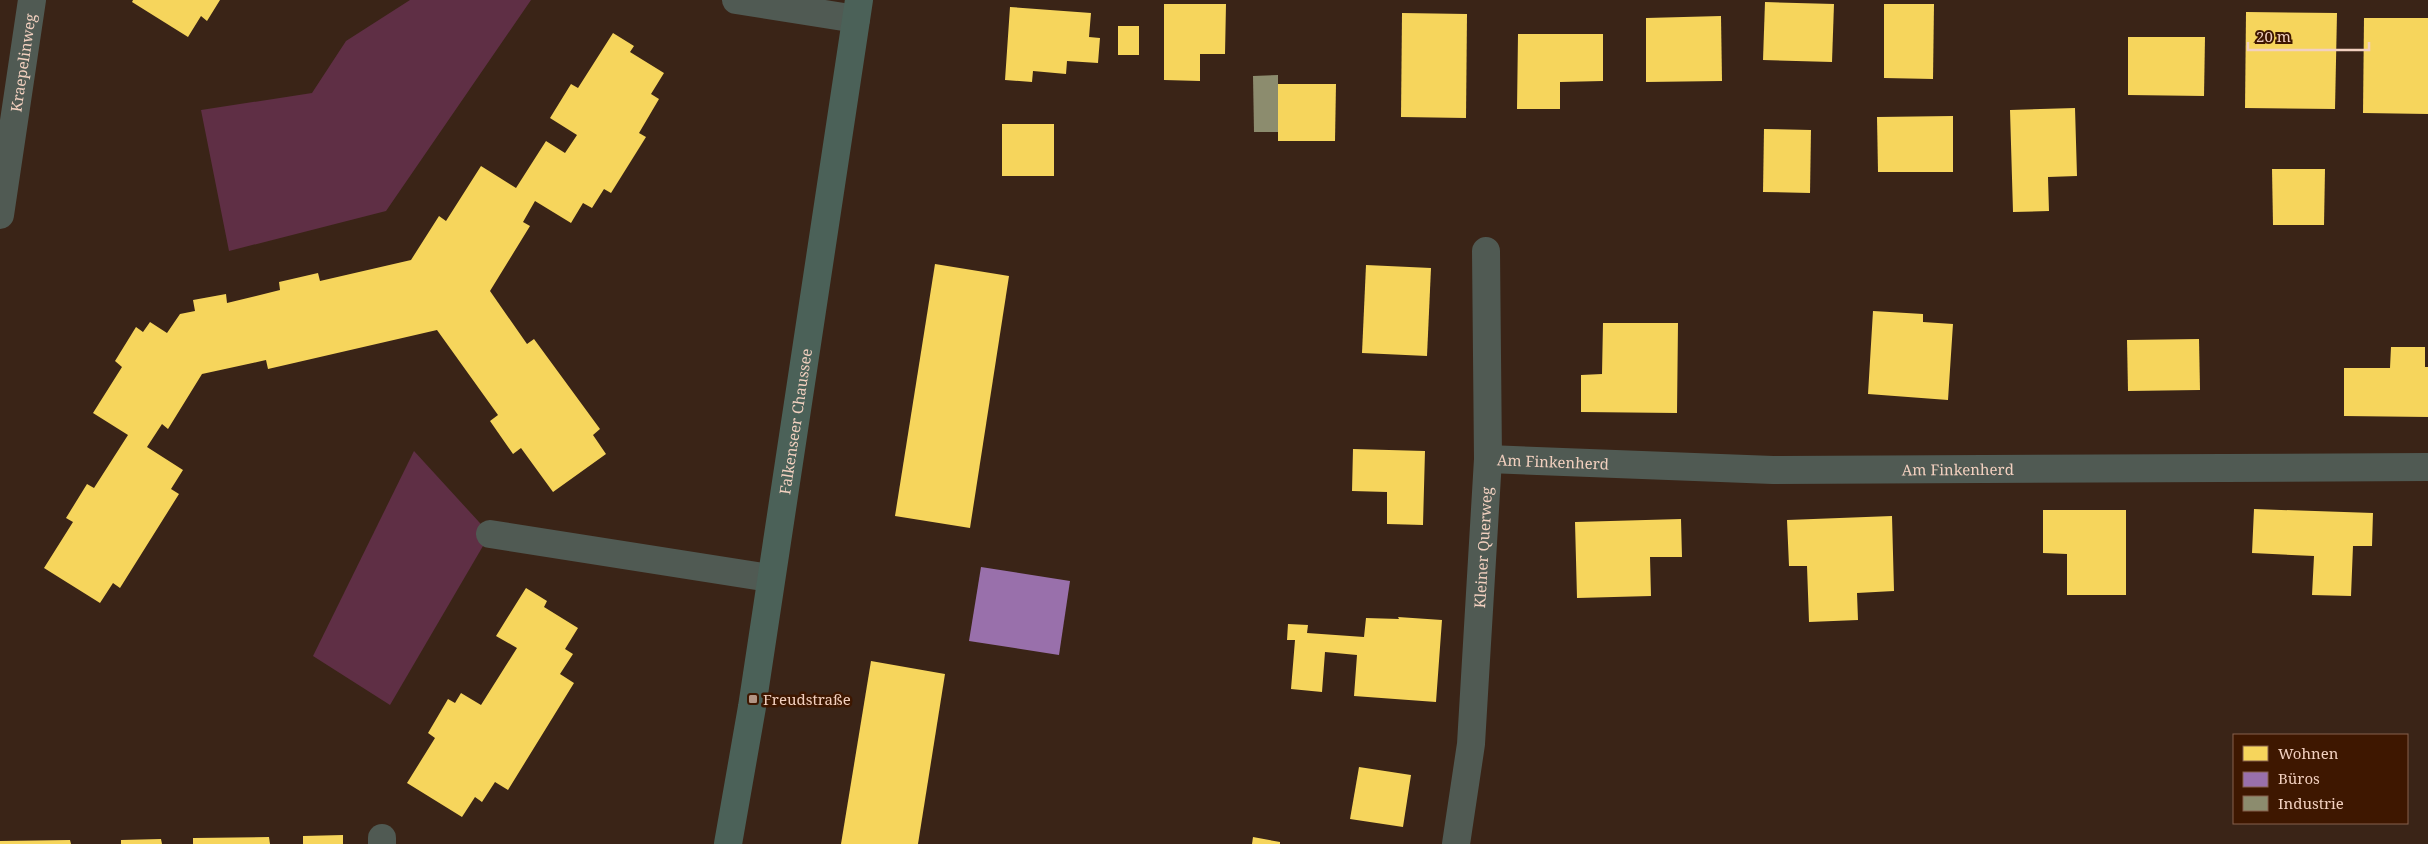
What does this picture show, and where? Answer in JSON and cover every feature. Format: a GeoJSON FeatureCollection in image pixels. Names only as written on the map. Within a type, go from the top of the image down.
{"type":"FeatureCollection","features":[{"type":"Feature","properties":{"kind":"main road","name":"Falkenseer Chaussee"},"geometry":{"type":"LineString","coordinates":[[728,844],[752,707],[857,10]]}},
{"type":"Feature","properties":{"kind":"street","name":"Kraepelinweg"},"geometry":{"type":"LineString","coordinates":[[0,215],[32,0]]}},
{"type":"Feature","properties":{"kind":"street"},"geometry":{"type":"LineString","coordinates":[[736,0],[857,10]]}},
{"type":"Feature","properties":{"kind":"street","name":"Kleiner Querweg"},"geometry":{"type":"LineString","coordinates":[[1456,844],[1471,744],[1488,459],[1486,251]]}},
{"type":"Feature","properties":{"kind":"street","name":"Am Finkenherd"},"geometry":{"type":"LineString","coordinates":[[1488,459],[1773,470],[2428,467]]}},
{"type":"Feature","properties":{"kind":"street"},"geometry":{"type":"LineString","coordinates":[[490,534],[770,578]]}},
{"type":"Feature","properties":{"kind":"shaded area"},"geometry":{"type":"Polygon","coordinates":[[[410,0],[531,0],[386,211],[229,251],[201,110],[312,93],[346,41],[410,0]]]}},
{"type":"Feature","properties":{"kind":"shaded area"},"geometry":{"type":"Polygon","coordinates":[[[414,451],[490,534],[390,705],[313,656],[414,451]]]}},
{"type":"Feature","properties":{"kind":"building: Wohnen"},"geometry":{"type":"Polygon","coordinates":[[[133,0],[220,0],[207,21],[201,16],[188,37],[132,2],[133,0]]]}},
{"type":"Feature","properties":{"kind":"building: Wohnen"},"geometry":{"type":"Polygon","coordinates":[[[1765,2],[1834,4],[1832,62],[1763,60],[1765,2]]]}},
{"type":"Feature","properties":{"kind":"building: Wohnen"},"geometry":{"type":"Polygon","coordinates":[[[1164,4],[1226,4],[1225,54],[1200,54],[1200,81],[1164,80],[1164,4]]]}},
{"type":"Feature","properties":{"kind":"building: Wohnen"},"geometry":{"type":"Polygon","coordinates":[[[1884,4],[1934,4],[1933,79],[1884,78],[1884,4]]]}},
{"type":"Feature","properties":{"kind":"building: Wohnen"},"geometry":{"type":"Polygon","coordinates":[[[1010,7],[1091,13],[1089,37],[1100,38],[1098,63],[1067,61],[1066,74],[1033,71],[1032,82],[1005,80],[1010,7]]]}},
{"type":"Feature","properties":{"kind":"building: Wohnen"},"geometry":{"type":"Polygon","coordinates":[[[2246,12],[2337,13],[2335,109],[2245,108],[2246,12]]]}},
{"type":"Feature","properties":{"kind":"building: Wohnen"},"geometry":{"type":"Polygon","coordinates":[[[1402,13],[1467,14],[1466,118],[1401,117],[1402,13]]]}},
{"type":"Feature","properties":{"kind":"building: Wohnen"},"geometry":{"type":"Polygon","coordinates":[[[1721,16],[1722,81],[1646,82],[1646,18],[1721,16]]]}},
{"type":"Feature","properties":{"kind":"building: Wohnen"},"geometry":{"type":"Polygon","coordinates":[[[2364,18],[2428,18],[2428,114],[2363,113],[2364,18]]]}},
{"type":"Feature","properties":{"kind":"building: Wohnen"},"geometry":{"type":"Polygon","coordinates":[[[1118,26],[1139,26],[1139,55],[1118,55],[1118,26]]]}},
{"type":"Feature","properties":{"kind":"building: Wohnen"},"geometry":{"type":"Polygon","coordinates":[[[613,33],[634,46],[630,52],[664,73],[651,94],[659,99],[639,133],[646,137],[611,193],[604,189],[592,208],[583,203],[571,223],[535,201],[523,222],[530,226],[490,291],[527,344],[534,339],[600,429],[593,435],[606,454],[553,492],[521,448],[513,454],[490,421],[498,415],[437,330],[268,369],[266,360],[202,374],[168,429],[162,424],[147,447],[183,470],[171,489],[179,494],[120,588],[113,583],[100,603],[44,568],[73,522],[66,518],[87,484],[94,488],[128,435],[93,413],[122,367],[115,361],[136,327],[143,332],[150,322],[167,333],[180,314],[195,311],[193,300],[226,294],[227,303],[280,290],[279,282],[318,273],[320,281],[411,260],[439,216],[446,221],[481,166],[516,188],[546,141],[565,153],[577,135],[550,118],[571,84],[578,88],[613,33]]]}},
{"type":"Feature","properties":{"kind":"building: Wohnen"},"geometry":{"type":"Polygon","coordinates":[[[1518,34],[1603,34],[1603,81],[1560,82],[1560,109],[1517,109],[1518,34]]]}},
{"type":"Feature","properties":{"kind":"building: Wohnen"},"geometry":{"type":"Polygon","coordinates":[[[2128,37],[2205,37],[2204,96],[2128,95],[2128,37]]]}},
{"type":"Feature","properties":{"kind":"building: Wohnen"},"geometry":{"type":"Polygon","coordinates":[[[1278,84],[1336,84],[1335,141],[1278,141],[1278,84]]]}},
{"type":"Feature","properties":{"kind":"building: Wohnen"},"geometry":{"type":"Polygon","coordinates":[[[2075,108],[2077,176],[2048,177],[2049,211],[2013,212],[2010,110],[2075,108]]]}},
{"type":"Feature","properties":{"kind":"building: Wohnen"},"geometry":{"type":"Polygon","coordinates":[[[1953,116],[1953,172],[1878,172],[1877,117],[1953,116]]]}},
{"type":"Feature","properties":{"kind":"building: Wohnen"},"geometry":{"type":"Polygon","coordinates":[[[1002,124],[1054,124],[1054,176],[1002,176],[1002,124]]]}},
{"type":"Feature","properties":{"kind":"building: Wohnen"},"geometry":{"type":"Polygon","coordinates":[[[1764,129],[1811,130],[1810,193],[1763,192],[1764,129]]]}},
{"type":"Feature","properties":{"kind":"building: Wohnen"},"geometry":{"type":"Polygon","coordinates":[[[2272,169],[2325,169],[2324,225],[2273,225],[2272,169]]]}},
{"type":"Feature","properties":{"kind":"building: Wohnen"},"geometry":{"type":"Polygon","coordinates":[[[935,264],[1009,276],[970,528],[895,516],[935,264]]]}},
{"type":"Feature","properties":{"kind":"building: Wohnen"},"geometry":{"type":"Polygon","coordinates":[[[1366,265],[1431,268],[1427,356],[1362,353],[1366,265]]]}},
{"type":"Feature","properties":{"kind":"building: Wohnen"},"geometry":{"type":"Polygon","coordinates":[[[1873,311],[1923,314],[1923,322],[1953,324],[1948,400],[1868,394],[1873,311]]]}},
{"type":"Feature","properties":{"kind":"building: Wohnen"},"geometry":{"type":"Polygon","coordinates":[[[1603,323],[1678,323],[1677,413],[1581,412],[1581,375],[1602,374],[1603,323]]]}},
{"type":"Feature","properties":{"kind":"building: Wohnen"},"geometry":{"type":"Polygon","coordinates":[[[2199,339],[2200,390],[2128,391],[2127,340],[2199,339]]]}},
{"type":"Feature","properties":{"kind":"building: Wohnen"},"geometry":{"type":"Polygon","coordinates":[[[2391,347],[2425,347],[2425,367],[2428,367],[2428,417],[2344,416],[2344,368],[2390,368],[2391,347]]]}},
{"type":"Feature","properties":{"kind":"building: Wohnen"},"geometry":{"type":"Polygon","coordinates":[[[1353,449],[1425,451],[1423,525],[1387,524],[1387,492],[1352,491],[1353,449]]]}},
{"type":"Feature","properties":{"kind":"building: Wohnen"},"geometry":{"type":"Polygon","coordinates":[[[2254,509],[2373,513],[2372,546],[2353,546],[2351,596],[2312,595],[2314,556],[2252,553],[2254,509]]]}},
{"type":"Feature","properties":{"kind":"building: Wohnen"},"geometry":{"type":"Polygon","coordinates":[[[2043,510],[2126,510],[2126,595],[2067,595],[2067,554],[2043,553],[2043,510]]]}},
{"type":"Feature","properties":{"kind":"building: Wohnen"},"geometry":{"type":"Polygon","coordinates":[[[1892,516],[1894,591],[1857,593],[1858,620],[1809,622],[1807,566],[1789,566],[1787,520],[1892,516]]]}},
{"type":"Feature","properties":{"kind":"building: Wohnen"},"geometry":{"type":"Polygon","coordinates":[[[1681,519],[1682,557],[1650,557],[1651,596],[1577,598],[1575,522],[1681,519]]]}},
{"type":"Feature","properties":{"kind":"building: Wohnen"},"geometry":{"type":"Polygon","coordinates":[[[526,588],[547,601],[544,607],[578,628],[565,649],[573,654],[560,674],[574,683],[508,790],[495,782],[482,802],[475,797],[462,817],[407,783],[435,738],[428,733],[448,699],[455,703],[461,693],[481,705],[517,648],[496,636],[526,588]]]}},
{"type":"Feature","properties":{"kind":"building: Wohnen"},"geometry":{"type":"Polygon","coordinates":[[[1398,617],[1442,620],[1436,702],[1354,696],[1357,655],[1325,652],[1322,692],[1291,689],[1295,640],[1287,640],[1288,624],[1308,625],[1307,633],[1364,637],[1366,618],[1399,619],[1398,617]]]}},
{"type":"Feature","properties":{"kind":"building: Wohnen"},"geometry":{"type":"Polygon","coordinates":[[[871,661],[945,674],[918,844],[841,844],[871,661]]]}},
{"type":"Feature","properties":{"kind":"building: Wohnen"},"geometry":{"type":"Polygon","coordinates":[[[1359,767],[1411,775],[1403,827],[1350,819],[1359,767]]]}},
{"type":"Feature","properties":{"kind":"building: Wohnen"},"geometry":{"type":"Polygon","coordinates":[[[343,835],[343,844],[303,844],[303,836],[343,835]]]}},
{"type":"Feature","properties":{"kind":"building: Wohnen"},"geometry":{"type":"Polygon","coordinates":[[[269,837],[270,844],[193,844],[193,838],[269,837]]]}},
{"type":"Feature","properties":{"kind":"building: Wohnen"},"geometry":{"type":"Polygon","coordinates":[[[1253,837],[1280,842],[1280,844],[1252,844],[1253,837]]]}},
{"type":"Feature","properties":{"kind":"building: Wohnen"},"geometry":{"type":"Polygon","coordinates":[[[161,839],[162,844],[121,844],[121,840],[161,839]]]}},
{"type":"Feature","properties":{"kind":"building: Wohnen"},"geometry":{"type":"Polygon","coordinates":[[[70,840],[71,844],[0,844],[0,841],[70,840]]]}},
{"type":"Feature","properties":{"kind":"building: Büros"},"geometry":{"type":"Polygon","coordinates":[[[981,567],[1070,581],[1059,655],[969,641],[981,567]]]}},
{"type":"Feature","properties":{"kind":"building: Industrie"},"geometry":{"type":"Polygon","coordinates":[[[1278,75],[1278,132],[1254,132],[1253,76],[1278,75]]]}},
{"type":"Feature","properties":{"kind":"place","name":"Freudstraße"},"geometry":{"type":"Point","coordinates":[753,699]}}]}
